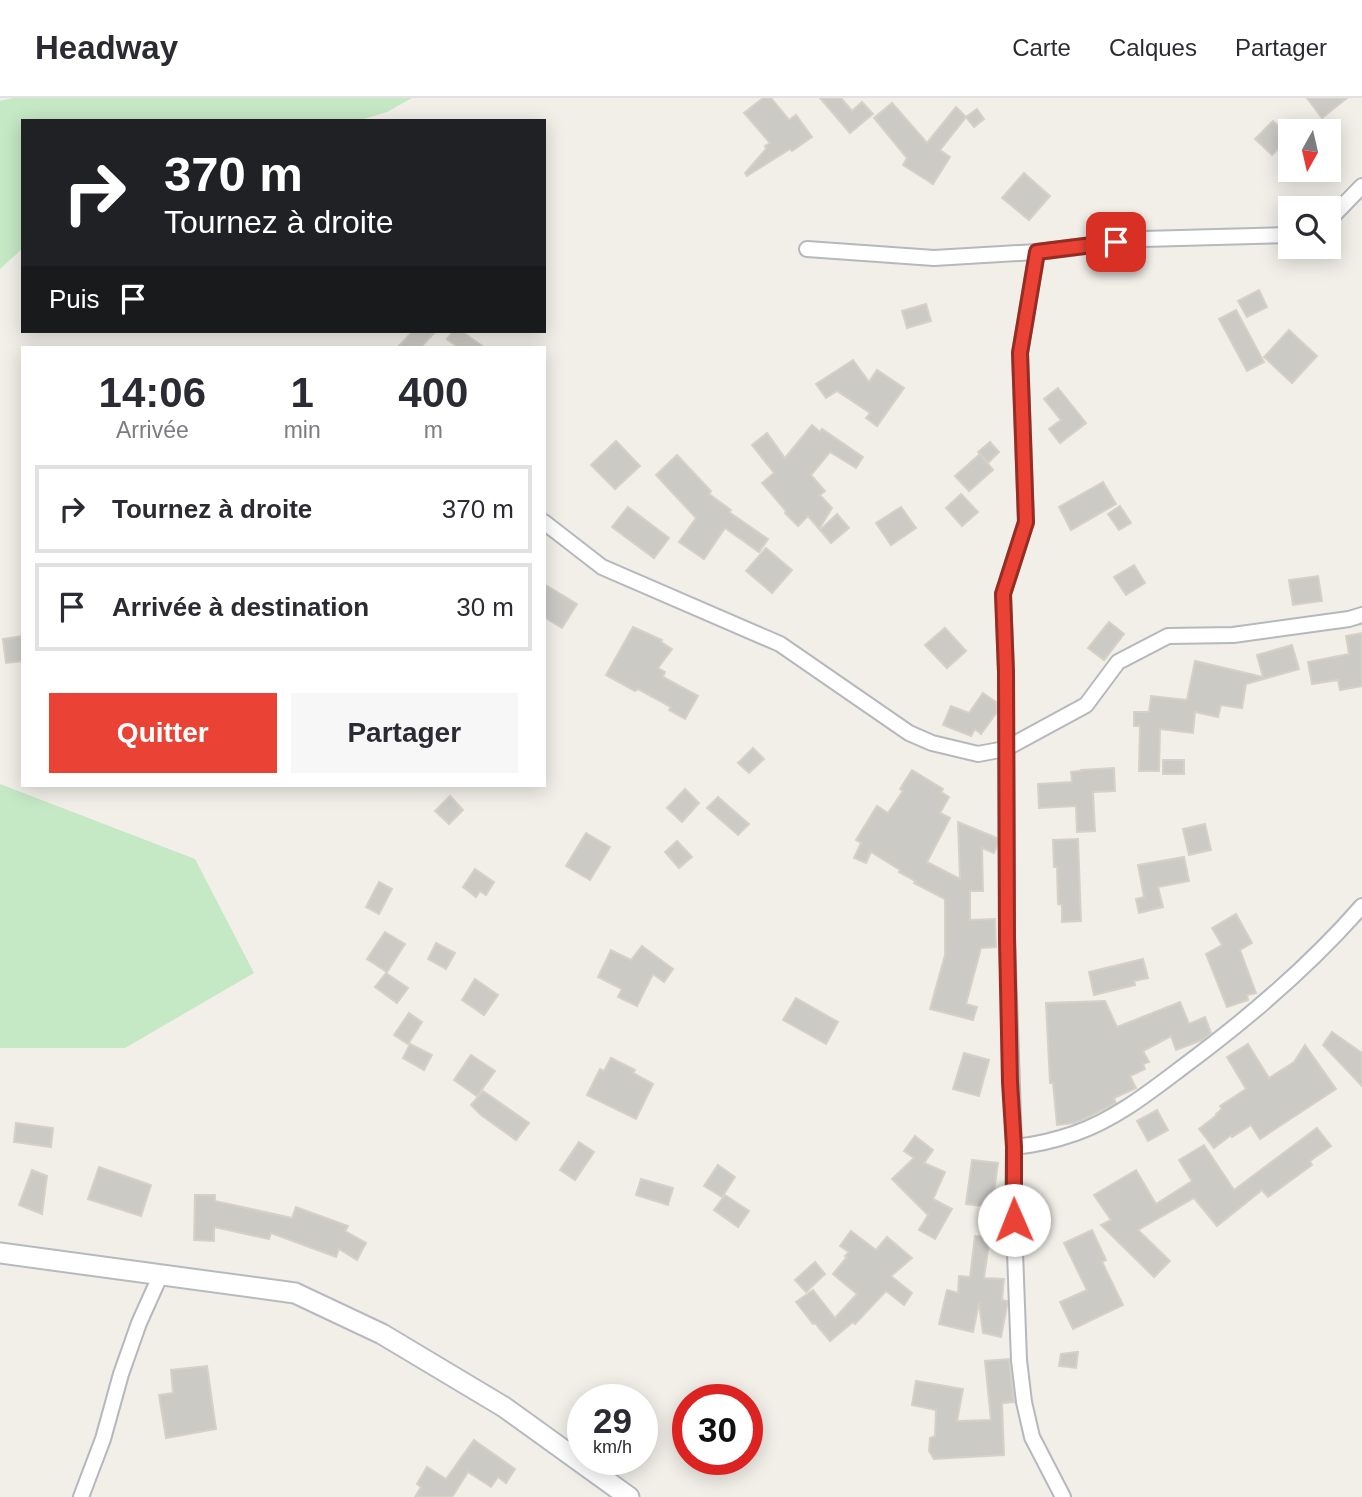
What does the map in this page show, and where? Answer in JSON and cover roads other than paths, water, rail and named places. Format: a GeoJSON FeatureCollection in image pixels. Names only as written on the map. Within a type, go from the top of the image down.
{"type":"FeatureCollection","features":[{"type":"Feature","properties":{"kind":"street"},"geometry":{"type":"LineString","coordinates":[[1341,208],[1362,186]]}},
{"type":"Feature","properties":{"kind":"street"},"geometry":{"type":"LineString","coordinates":[[807,249],[934,258],[1037,252],[1143,239],[1278,235]]}},
{"type":"Feature","properties":{"kind":"street"},"geometry":{"type":"LineString","coordinates":[[1037,252],[1020,353],[1026,522],[1003,594],[1008,964],[1019,1360],[1032,1437],[1063,1497]]}},
{"type":"Feature","properties":{"kind":"street"},"geometry":{"type":"LineString","coordinates":[[546,524],[602,568],[780,644],[909,733],[932,743],[978,754],[1005,749],[1086,705],[1118,662],[1168,636],[1233,635],[1362,615]]}},
{"type":"Feature","properties":{"kind":"street"},"geometry":{"type":"LineString","coordinates":[[1014,1147],[1043,1143],[1076,1133],[1134,1104],[1221,1039],[1261,1005],[1325,947],[1362,906]]}},
{"type":"Feature","properties":{"kind":"street"},"geometry":{"type":"LineString","coordinates":[[0,1253],[295,1293],[382,1334],[504,1407],[629,1497]]}},
{"type":"Feature","properties":{"kind":"street"},"geometry":{"type":"LineString","coordinates":[[81,1497],[103,1439],[139,1323],[161,1274]]}}]}
